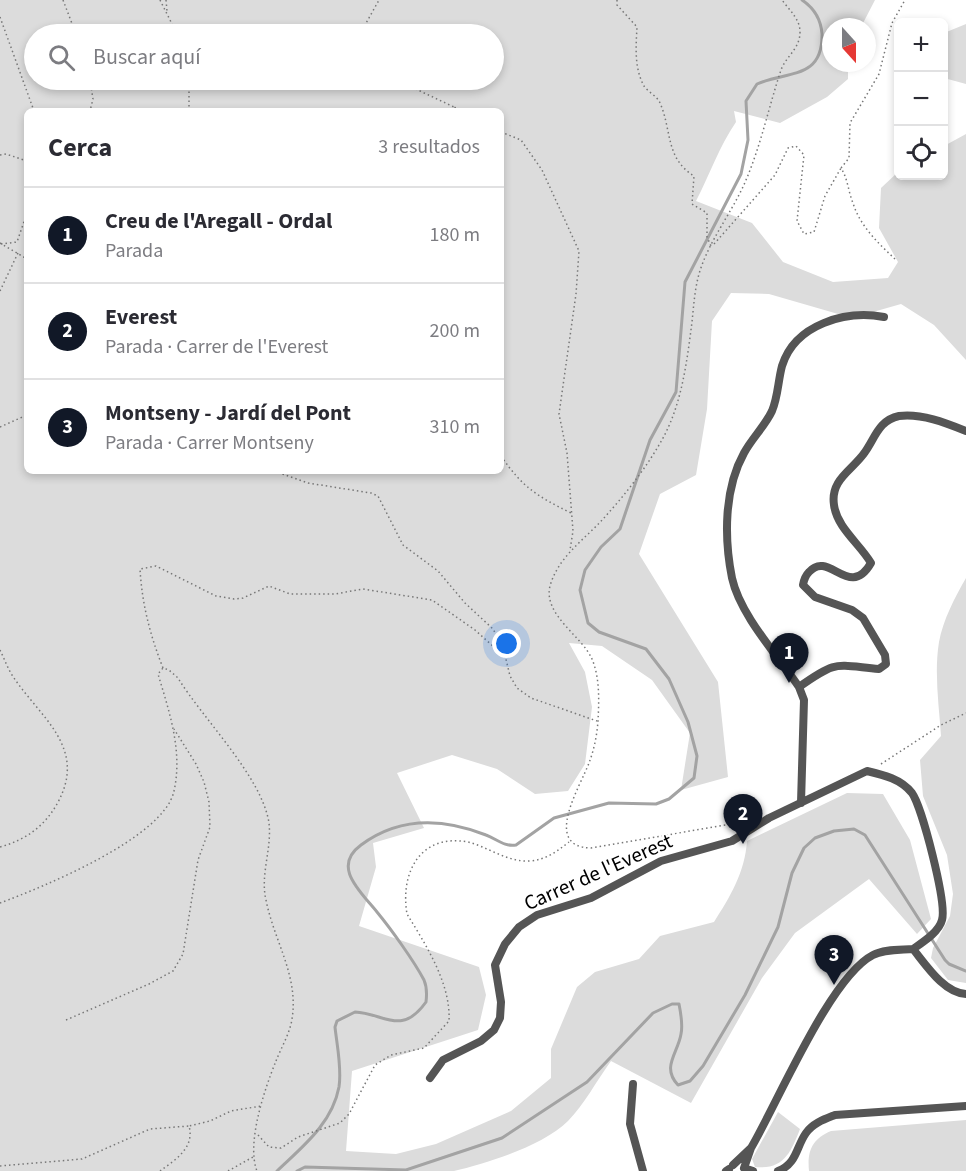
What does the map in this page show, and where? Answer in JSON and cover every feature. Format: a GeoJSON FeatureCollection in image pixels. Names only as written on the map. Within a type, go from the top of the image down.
{"type":"FeatureCollection","features":[{"type":"Feature","properties":{"kind":"street"},"geometry":{"type":"LineString","coordinates":[[801,803],[804,700],[799,687],[742,606],[732,580],[729,552],[729,497],[744,452],[771,413],[782,366],[798,342],[812,329],[834,318],[868,314],[884,317]]}},
{"type":"Feature","properties":{"kind":"street"},"geometry":{"type":"LineString","coordinates":[[799,687],[833,665],[879,669],[886,664],[885,655],[863,618],[852,610],[815,597],[806,590],[804,578],[811,569],[823,564],[849,578],[856,578],[865,573],[871,563],[841,523],[834,506],[834,492],[840,478],[865,452],[883,424],[901,416],[938,420],[966,431]]}},
{"type":"Feature","properties":{"kind":"street"},"geometry":{"type":"LineString","coordinates":[[744,1169],[751,1148],[834,994],[852,970],[874,954],[913,949],[934,932],[942,921],[942,902],[934,861],[914,796],[896,780],[867,771]]}},
{"type":"Feature","properties":{"kind":"street","name":"Carrer de l'Everest"},"geometry":{"type":"LineString","coordinates":[[430,1078],[443,1060],[481,1041],[494,1030],[500,1018],[501,1002],[495,964],[505,944],[519,927],[537,915],[591,898],[662,861],[732,841],[801,803],[867,771]]}},
{"type":"Feature","properties":{"kind":"street"},"geometry":{"type":"LineString","coordinates":[[913,949],[932,973],[947,986],[966,994]]}},
{"type":"Feature","properties":{"kind":"street"},"geometry":{"type":"LineString","coordinates":[[633,1084],[630,1124],[643,1171]]}},
{"type":"Feature","properties":{"kind":"street"},"geometry":{"type":"LineString","coordinates":[[778,1171],[793,1161],[807,1132],[819,1122],[836,1115],[966,1106]]}},
{"type":"Feature","properties":{"kind":"street"},"geometry":{"type":"LineString","coordinates":[[729,1169],[751,1148]]}},
{"type":"Feature","properties":{"kind":"street"},"geometry":{"type":"LineString","coordinates":[[729,1169],[753,1171]]}},
{"type":"Feature","properties":{"kind":"path"},"geometry":{"type":"LineString","coordinates":[[63,0],[72,24]]}},
{"type":"Feature","properties":{"kind":"path"},"geometry":{"type":"LineString","coordinates":[[160,0],[172,24]]}},
{"type":"Feature","properties":{"kind":"path"},"geometry":{"type":"LineString","coordinates":[[166,0],[167,12]]}},
{"type":"Feature","properties":{"kind":"path"},"geometry":{"type":"LineString","coordinates":[[366,24],[379,0]]}},
{"type":"Feature","properties":{"kind":"path"},"geometry":{"type":"LineString","coordinates":[[617,0],[617,5],[637,27],[636,60],[644,86],[660,102],[668,137],[681,169],[693,176],[692,204],[707,213],[707,237],[711,247]]}},
{"type":"Feature","properties":{"kind":"path"},"geometry":{"type":"LineString","coordinates":[[746,821],[591,848],[579,847],[570,841],[567,832],[568,812],[590,762],[598,721],[598,683],[592,658],[555,612],[549,596],[550,587],[559,566],[603,519],[651,459],[665,435],[676,408],[687,362],[700,273],[746,180],[782,66],[796,51],[800,36],[800,22],[782,0]]}},
{"type":"Feature","properties":{"kind":"path"},"geometry":{"type":"LineString","coordinates":[[711,247],[775,175],[788,148],[795,146],[804,155],[797,221],[804,234],[814,232],[829,187],[849,158],[850,123],[879,74],[892,23],[905,0]]}},
{"type":"Feature","properties":{"kind":"path"},"geometry":{"type":"LineString","coordinates":[[0,17],[24,83]]}},
{"type":"Feature","properties":{"kind":"path"},"geometry":{"type":"LineString","coordinates":[[26,90],[33,108]]}},
{"type":"Feature","properties":{"kind":"path"},"geometry":{"type":"LineString","coordinates":[[91,108],[93,99],[92,90]]}},
{"type":"Feature","properties":{"kind":"path"},"geometry":{"type":"LineString","coordinates":[[189,90],[189,108]]}},
{"type":"Feature","properties":{"kind":"path"},"geometry":{"type":"LineString","coordinates":[[418,90],[454,107]]}},
{"type":"Feature","properties":{"kind":"path"},"geometry":{"type":"LineString","coordinates":[[504,133],[521,140],[542,170],[579,251],[576,294],[559,414],[567,453],[572,514],[570,552]]}},
{"type":"Feature","properties":{"kind":"path"},"geometry":{"type":"LineString","coordinates":[[0,155],[24,160]]}},
{"type":"Feature","properties":{"kind":"path"},"geometry":{"type":"LineString","coordinates":[[841,168],[847,178],[853,206],[862,222],[873,238],[895,259]]}},
{"type":"Feature","properties":{"kind":"path"},"geometry":{"type":"LineString","coordinates":[[1,243],[17,242],[24,222]]}},
{"type":"Feature","properties":{"kind":"path"},"geometry":{"type":"LineString","coordinates":[[1,243],[24,257]]}},
{"type":"Feature","properties":{"kind":"path"},"geometry":{"type":"LineString","coordinates":[[0,291],[18,254]]}},
{"type":"Feature","properties":{"kind":"path"},"geometry":{"type":"LineString","coordinates":[[0,427],[24,416]]}},
{"type":"Feature","properties":{"kind":"path"},"geometry":{"type":"LineString","coordinates":[[504,460],[519,483],[539,497],[572,514]]}},
{"type":"Feature","properties":{"kind":"path"},"geometry":{"type":"LineString","coordinates":[[282,474],[308,483],[378,496],[403,545],[417,558],[438,571],[465,603],[493,629],[510,676],[517,688],[531,698],[598,721]]}},
{"type":"Feature","properties":{"kind":"path"},"geometry":{"type":"LineString","coordinates":[[257,1171],[254,1157],[261,1106],[267,1083],[292,1022],[295,996],[266,901],[269,841],[265,808],[249,777],[178,678],[163,668],[148,631],[140,569],[156,566],[216,596],[234,599],[243,598],[270,586],[290,594],[335,594],[363,589],[423,597],[432,600],[458,617],[505,657]]}},
{"type":"Feature","properties":{"kind":"path"},"geometry":{"type":"LineString","coordinates":[[0,650],[12,675],[50,720],[60,737],[66,754],[65,783],[51,814],[32,834],[0,847]]}},
{"type":"Feature","properties":{"kind":"path"},"geometry":{"type":"LineString","coordinates":[[1,901],[51,884],[80,869],[159,819],[171,803],[175,790],[174,729],[158,674],[163,668]]}},
{"type":"Feature","properties":{"kind":"path"},"geometry":{"type":"LineString","coordinates":[[867,771],[941,725],[966,713]]}},
{"type":"Feature","properties":{"kind":"path"},"geometry":{"type":"LineString","coordinates":[[66,1020],[149,984],[172,971],[183,954],[198,860],[210,827],[209,802],[196,764],[174,729]]}},
{"type":"Feature","properties":{"kind":"path"},"geometry":{"type":"LineString","coordinates":[[256,1133],[269,1147],[282,1148],[298,1137],[340,1123],[349,1114],[375,1065],[391,1055],[424,1048],[449,1021],[450,1008],[441,978],[406,914],[409,875],[414,861],[423,849],[453,841],[468,842],[516,860],[527,861],[551,856],[570,841]]}},
{"type":"Feature","properties":{"kind":"path"},"geometry":{"type":"LineString","coordinates":[[0,1166],[82,1159],[150,1129],[189,1126],[210,1121],[231,1111],[261,1106]]}},
{"type":"Feature","properties":{"kind":"path"},"geometry":{"type":"LineString","coordinates":[[160,1171],[181,1156],[189,1141],[189,1126]]}},
{"type":"Feature","properties":{"kind":"path"},"geometry":{"type":"LineString","coordinates":[[228,1171],[254,1157]]}},
{"type":"Feature","properties":{"kind":"shaded area"},"geometry":{"type":"Polygon","coordinates":[[[0,0],[875,0],[866,18],[822,18],[822,72],[848,72],[848,79],[827,97],[780,123],[734,111],[736,122],[696,201],[752,223],[783,262],[833,282],[888,278],[898,262],[879,228],[881,188],[894,176],[894,180],[948,180],[948,144],[966,134],[966,360],[934,325],[901,304],[852,318],[769,294],[731,293],[712,321],[707,409],[696,475],[660,494],[639,554],[718,682],[728,777],[681,790],[690,733],[652,680],[602,646],[569,643],[585,672],[592,707],[585,764],[568,791],[535,794],[497,769],[452,755],[397,773],[424,828],[373,843],[376,867],[359,926],[479,967],[486,995],[478,1030],[352,1071],[346,1151],[396,1154],[436,1144],[511,1111],[551,1078],[551,1049],[577,987],[595,972],[639,959],[660,936],[714,922],[740,874],[747,841],[847,793],[883,794],[910,840],[931,919],[917,934],[869,879],[795,933],[762,978],[691,1103],[611,1061],[580,1108],[557,1130],[530,1146],[454,1171],[0,1171],[0,0]]]}},
{"type":"Feature","properties":{"kind":"shaded area"},"geometry":{"type":"Polygon","coordinates":[[[966,24],[966,84],[948,79],[948,31],[966,24]]]}},
{"type":"Feature","properties":{"kind":"shaded area"},"geometry":{"type":"Polygon","coordinates":[[[966,578],[966,983],[948,980],[931,958],[933,948],[950,916],[953,894],[947,855],[923,796],[920,760],[941,736],[937,677],[939,642],[946,617],[966,578]]]}},
{"type":"Feature","properties":{"kind":"shaded area"},"geometry":{"type":"Polygon","coordinates":[[[778,1112],[800,1129],[797,1137],[785,1158],[780,1162],[773,1166],[755,1167],[752,1159],[778,1112]]]}},
{"type":"Feature","properties":{"kind":"shaded area"},"geometry":{"type":"Polygon","coordinates":[[[966,1120],[966,1171],[809,1171],[812,1146],[819,1138],[831,1131],[966,1120]]]}},
{"type":"Feature","properties":{"kind":"waterway"},"geometry":{"type":"LineString","coordinates":[[277,1171],[315,1134],[323,1124],[335,1100],[340,1080],[335,1027],[337,1021],[355,1012],[400,1021],[417,1013],[426,1002],[426,985],[420,972],[352,879],[349,871],[352,853],[361,845],[391,829],[422,823],[454,825],[486,835],[504,844],[516,845],[554,818],[609,803],[656,804],[669,799],[694,778],[697,756],[688,722],[669,679],[646,649],[599,632],[588,623],[580,590],[585,570],[601,547],[620,529],[650,440],[676,392],[685,282],[741,174],[748,140],[746,101],[757,84],[791,75],[810,67],[821,49],[822,34],[818,19],[802,0]]}},
{"type":"Feature","properties":{"kind":"waterway"},"geometry":{"type":"LineString","coordinates":[[297,1171],[305,1167],[406,1170],[502,1138],[587,1082],[653,1013],[672,1004],[679,1004],[682,1027],[672,1060],[671,1072],[678,1085],[690,1081],[703,1066],[745,995],[778,927],[792,873],[804,848],[815,838],[834,831],[854,829],[865,835],[945,960],[966,971]]}},
{"type":"Feature","properties":{"kind":"place","name":"Creu de l'Aregall - Ordal"},"geometry":{"type":"Point","coordinates":[789,683]}},
{"type":"Feature","properties":{"kind":"place","name":"Everest"},"geometry":{"type":"Point","coordinates":[743,844]}},
{"type":"Feature","properties":{"kind":"place","name":"Montseny - Jardí del Pont"},"geometry":{"type":"Point","coordinates":[834,985]}}]}
